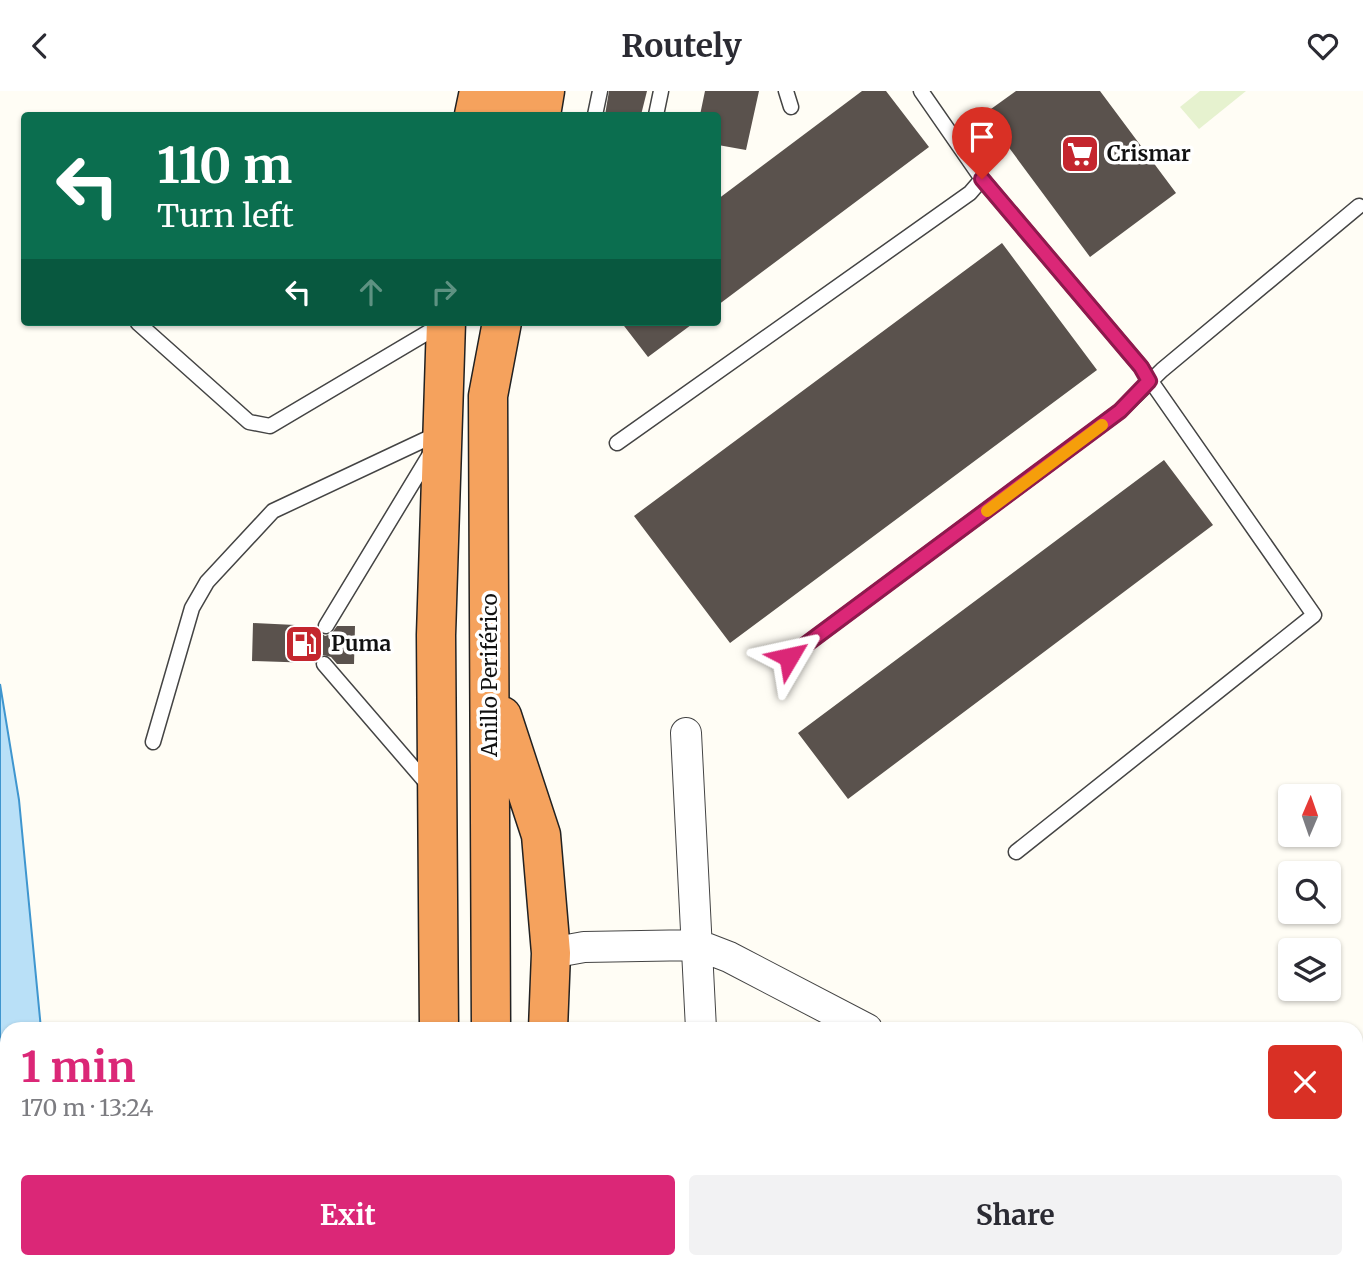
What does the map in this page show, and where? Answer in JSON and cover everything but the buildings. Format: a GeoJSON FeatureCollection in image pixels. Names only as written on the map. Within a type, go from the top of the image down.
{"type":"FeatureCollection","features":[{"type":"Feature","properties":{"kind":"highway"},"geometry":{"type":"LineString","coordinates":[[475,112],[479,91]]}},
{"type":"Feature","properties":{"kind":"highway"},"geometry":{"type":"LineString","coordinates":[[504,112],[507,91]]}},
{"type":"Feature","properties":{"kind":"highway"},"geometry":{"type":"LineString","coordinates":[[542,112],[545,91]]}},
{"type":"Feature","properties":{"kind":"highway"},"geometry":{"type":"LineString","coordinates":[[439,1022],[436,635],[446,326]]}},
{"type":"Feature","properties":{"kind":"highway"},"geometry":{"type":"LineString","coordinates":[[488,396],[491,326]]}},
{"type":"Feature","properties":{"kind":"highway","name":"Anillo Periférico"},"geometry":{"type":"LineString","coordinates":[[491,1022],[488,396],[501,326]]}},
{"type":"Feature","properties":{"kind":"highway"},"geometry":{"type":"LineString","coordinates":[[491,681],[541,835],[551,953],[548,1022]]}},
{"type":"Feature","properties":{"kind":"street"},"geometry":{"type":"LineString","coordinates":[[686,733],[701,1022]]}},
{"type":"Feature","properties":{"kind":"street"},"geometry":{"type":"LineString","coordinates":[[551,953],[584,947],[698,944],[729,957],[854,1022]]}},
{"type":"Feature","properties":{"kind":"lane"},"geometry":{"type":"LineString","coordinates":[[596,112],[600,91]]}},
{"type":"Feature","properties":{"kind":"lane"},"geometry":{"type":"LineString","coordinates":[[657,112],[661,91]]}},
{"type":"Feature","properties":{"kind":"lane"},"geometry":{"type":"LineString","coordinates":[[786,91],[791,107]]}},
{"type":"Feature","properties":{"kind":"lane"},"geometry":{"type":"LineString","coordinates":[[921,91],[982,179],[1141,367],[1314,615],[1016,852]]}},
{"type":"Feature","properties":{"kind":"lane"},"geometry":{"type":"LineString","coordinates":[[617,443],[970,193],[982,179]]}},
{"type":"Feature","properties":{"kind":"lane"},"geometry":{"type":"LineString","coordinates":[[789,657],[1120,411],[1149,381],[1359,207]]}},
{"type":"Feature","properties":{"kind":"lane"},"geometry":{"type":"LineString","coordinates":[[141,326],[248,422],[270,426],[439,326]]}},
{"type":"Feature","properties":{"kind":"lane"},"geometry":{"type":"LineString","coordinates":[[326,626],[443,431]]}},
{"type":"Feature","properties":{"kind":"lane"},"geometry":{"type":"LineString","coordinates":[[153,742],[192,608],[207,582],[273,511],[443,431]]}},
{"type":"Feature","properties":{"kind":"lane"},"geometry":{"type":"LineString","coordinates":[[324,664],[437,796]]}},
{"type":"Feature","properties":{"kind":"green space"},"geometry":{"type":"Polygon","coordinates":[[[1200,91],[1246,91],[1199,129],[1180,107],[1200,91]]]}},
{"type":"Feature","properties":{"kind":"water"},"geometry":{"type":"Polygon","coordinates":[[[0,684],[19,800],[40,1022],[0,1022],[0,684]]]}},
{"type":"Feature","properties":{"kind":"slow traffic"},"geometry":{"type":"LineString","coordinates":[[987,511],[1102,425]]}},
{"type":"Feature","properties":{"kind":"place","name":"Crismar"},"geometry":{"type":"Point","coordinates":[1080,154]}},
{"type":"Feature","properties":{"kind":"place","name":"Puma"},"geometry":{"type":"Point","coordinates":[304,644]}},
{"type":"Feature","properties":{"kind":"route"},"geometry":{"type":"LineString","coordinates":[[789,657],[1120,411],[1149,381],[1141,367],[982,179]]}}]}
